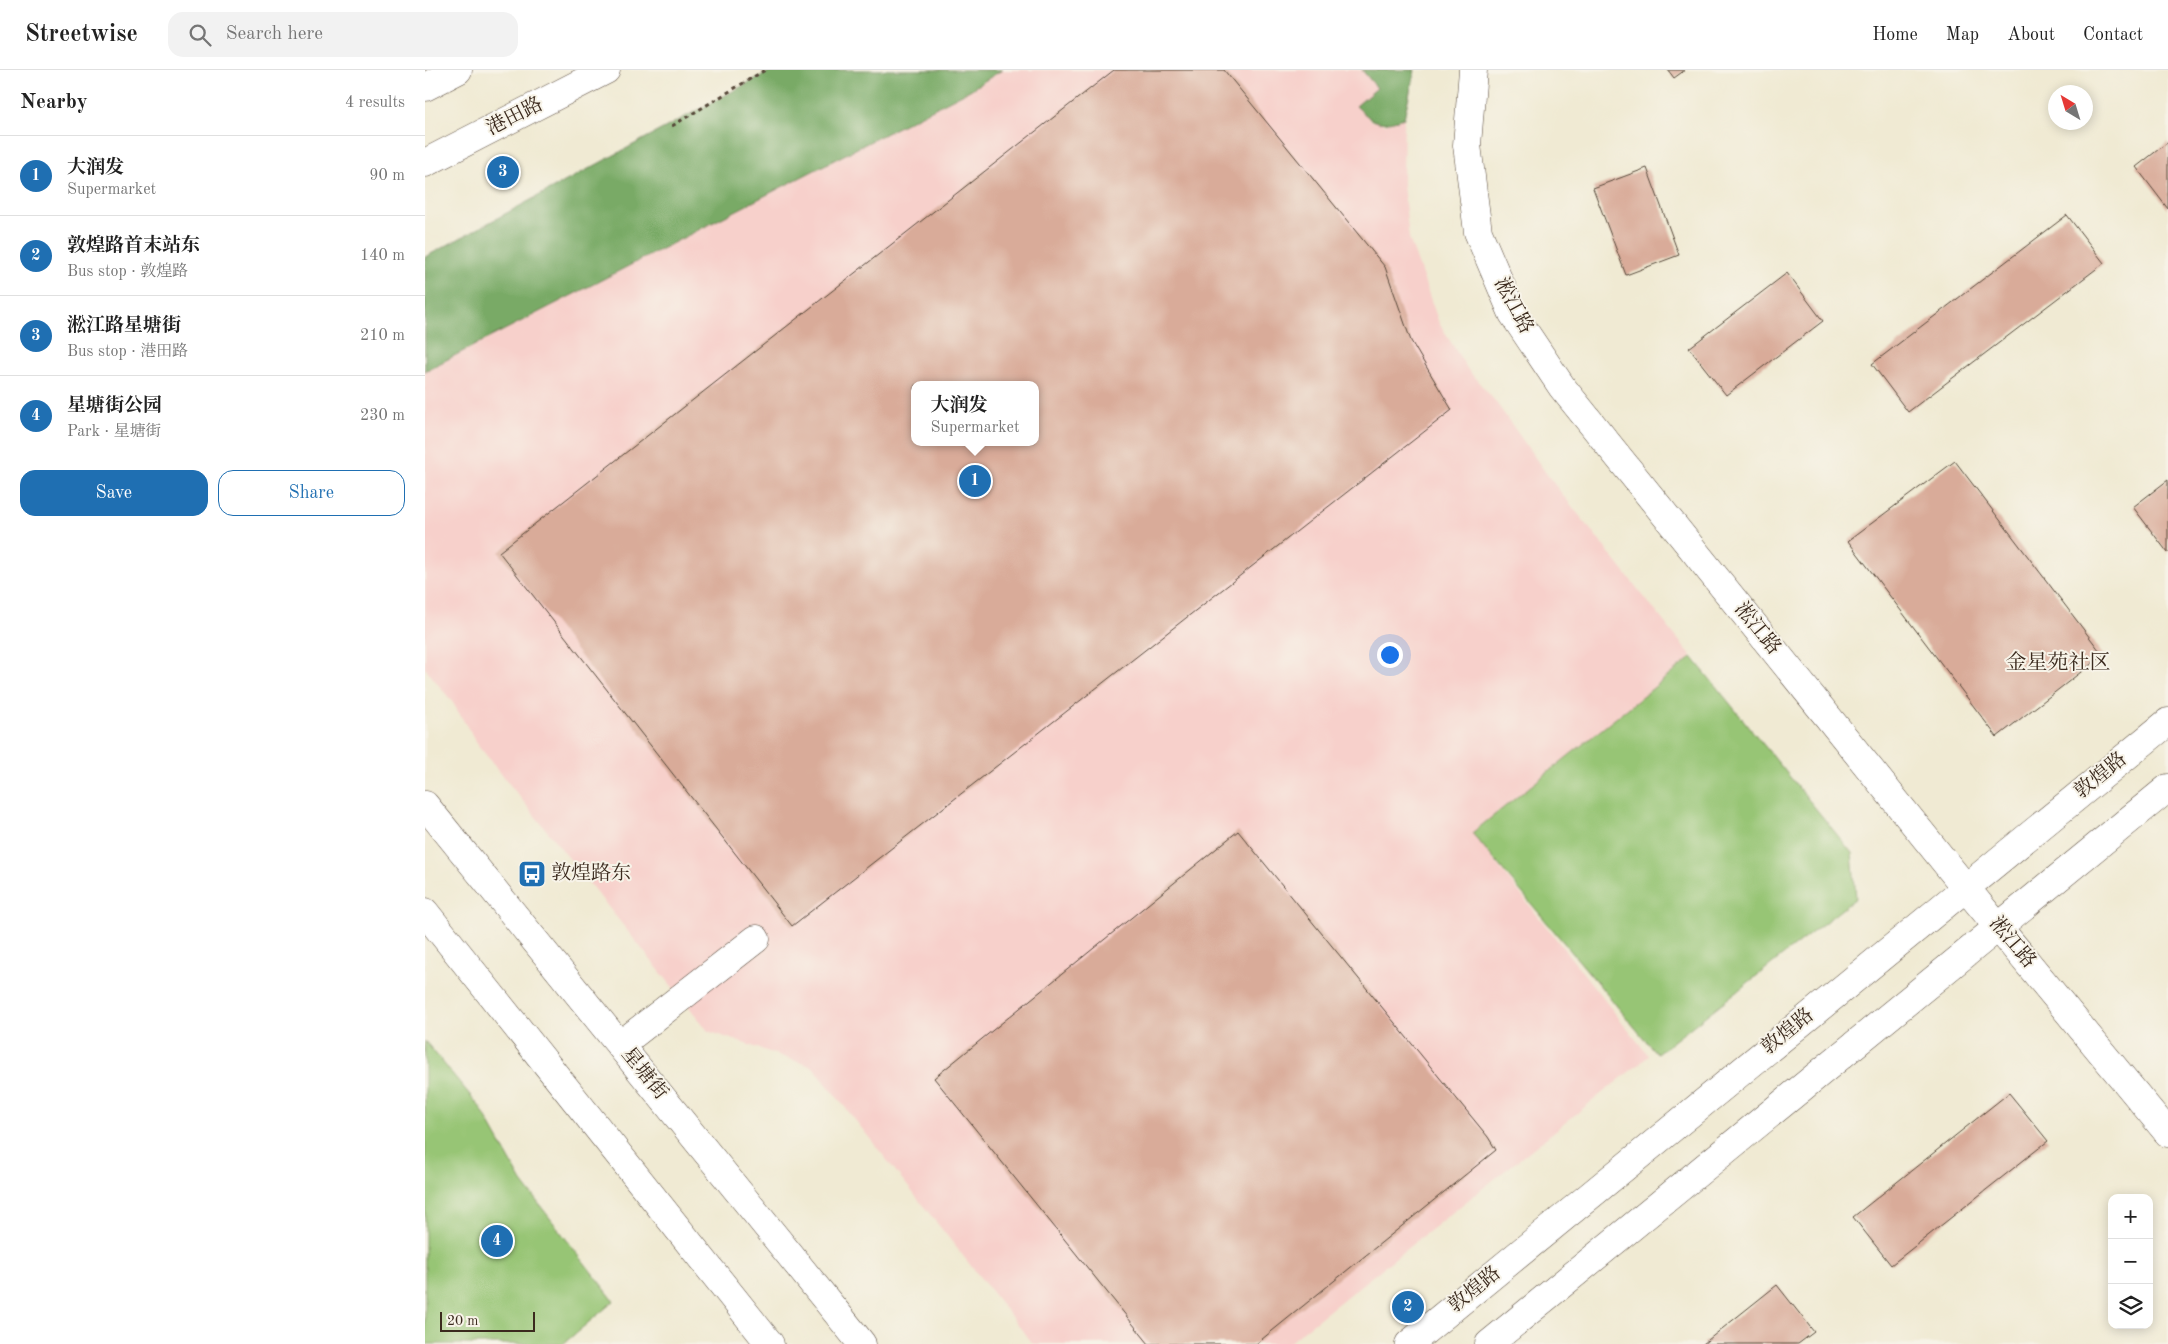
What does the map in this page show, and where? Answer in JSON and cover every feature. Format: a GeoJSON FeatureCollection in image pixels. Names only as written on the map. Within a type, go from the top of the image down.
{"type":"FeatureCollection","features":[{"type":"Feature","properties":{"kind":"street"},"geometry":{"type":"LineString","coordinates":[[425,87],[458,70]]}},
{"type":"Feature","properties":{"kind":"street","name":"港田路"},"geometry":{"type":"LineString","coordinates":[[425,164],[606,70]]}},
{"type":"Feature","properties":{"kind":"street","name":"淞江路"},"geometry":{"type":"LineString","coordinates":[[1473,70],[1467,145],[1478,232],[1513,314],[1562,387],[1965,887],[2168,1133]]}},
{"type":"Feature","properties":{"kind":"street","name":"敦煌路"},"geometry":{"type":"LineString","coordinates":[[1409,1344],[2168,722]]}},
{"type":"Feature","properties":{"kind":"street"},"geometry":{"type":"LineString","coordinates":[[1489,1344],[2168,788]]}},
{"type":"Feature","properties":{"kind":"street","name":"星塘街"},"geometry":{"type":"LineString","coordinates":[[425,805],[862,1344]]}},
{"type":"Feature","properties":{"kind":"street"},"geometry":{"type":"LineString","coordinates":[[425,912],[770,1344]]}},
{"type":"Feature","properties":{"kind":"street"},"geometry":{"type":"LineString","coordinates":[[620,1046],[756,939]]}},
{"type":"Feature","properties":{"kind":"path"},"geometry":{"type":"LineString","coordinates":[[673,126],[765,70]]}},
{"type":"Feature","properties":{"kind":"shaded area"},"geometry":{"type":"Polygon","coordinates":[[[1002,70],[1362,70],[1377,88],[1356,106],[1372,121],[1385,124],[1404,118],[1403,184],[1409,238],[1439,323],[1468,370],[1495,401],[1551,480],[1692,657],[1472,833],[1649,1056],[1287,1344],[1033,1344],[813,1067],[708,1031],[478,745],[453,703],[425,668],[425,371],[970,90],[1002,70]]]}},
{"type":"Feature","properties":{"kind":"green space"},"geometry":{"type":"Polygon","coordinates":[[[772,70],[1002,70],[970,90],[425,371],[425,257],[772,70]]]}},
{"type":"Feature","properties":{"kind":"green space"},"geometry":{"type":"Polygon","coordinates":[[[1362,70],[1415,70],[1404,118],[1388,122],[1377,122],[1356,106],[1377,88],[1362,70]]]}},
{"type":"Feature","properties":{"kind":"green space"},"geometry":{"type":"Polygon","coordinates":[[[1692,657],[1852,853],[1856,898],[1657,1054],[1472,833],[1692,657]]]}},
{"type":"Feature","properties":{"kind":"green space"},"geometry":{"type":"Polygon","coordinates":[[[425,1041],[480,1107],[522,1182],[614,1301],[563,1344],[425,1344],[425,1041]]]}},
{"type":"Feature","properties":{"kind":"building"},"geometry":{"type":"Polygon","coordinates":[[[1114,70],[1224,70],[1385,267],[1411,341],[1452,410],[792,926],[499,552],[1114,70]]]}},
{"type":"Feature","properties":{"kind":"building"},"geometry":{"type":"Polygon","coordinates":[[[1668,70],[1685,70],[1674,78],[1668,70]]]}},
{"type":"Feature","properties":{"kind":"building"},"geometry":{"type":"Polygon","coordinates":[[[2168,142],[2168,209],[2136,167],[2168,142]]]}},
{"type":"Feature","properties":{"kind":"building"},"geometry":{"type":"Polygon","coordinates":[[[1647,168],[1679,255],[1626,275],[1593,188],[1647,168]]]}},
{"type":"Feature","properties":{"kind":"building"},"geometry":{"type":"Polygon","coordinates":[[[2067,215],[2104,263],[1908,412],[1872,364],[2067,215]]]}},
{"type":"Feature","properties":{"kind":"building"},"geometry":{"type":"Polygon","coordinates":[[[1787,273],[1823,321],[1726,395],[1689,348],[1787,273]]]}},
{"type":"Feature","properties":{"kind":"building"},"geometry":{"type":"Polygon","coordinates":[[[1955,461],[2103,655],[1997,737],[1848,541],[1955,461]]]}},
{"type":"Feature","properties":{"kind":"building"},"geometry":{"type":"Polygon","coordinates":[[[2168,480],[2168,553],[2133,507],[2168,480]]]}},
{"type":"Feature","properties":{"kind":"building"},"geometry":{"type":"Polygon","coordinates":[[[1238,831],[1488,1137],[1496,1150],[1256,1344],[1149,1344],[934,1078],[1238,831]]]}},
{"type":"Feature","properties":{"kind":"building"},"geometry":{"type":"Polygon","coordinates":[[[2009,1093],[2048,1141],[1891,1265],[1853,1217],[2009,1093]]]}},
{"type":"Feature","properties":{"kind":"building"},"geometry":{"type":"Polygon","coordinates":[[[1777,1285],[1814,1332],[1798,1344],[1703,1344],[1777,1285]]]}},
{"type":"Feature","properties":{"kind":"place","name":"淞江路星塘街"},"geometry":{"type":"Point","coordinates":[503,172]}},
{"type":"Feature","properties":{"kind":"place","name":"大润发"},"geometry":{"type":"Point","coordinates":[975,481]}},
{"type":"Feature","properties":{"kind":"place","name":"敦煌路东"},"geometry":{"type":"Point","coordinates":[532,874]}},
{"type":"Feature","properties":{"kind":"place","name":"星塘街公园"},"geometry":{"type":"Point","coordinates":[497,1241]}},
{"type":"Feature","properties":{"kind":"place","name":"敦煌路首末站东"},"geometry":{"type":"Point","coordinates":[1408,1307]}},
{"type":"Feature","properties":{"kind":"district","name":"金星苑社区"},"geometry":{"type":"Point","coordinates":[2058,663]}}]}
